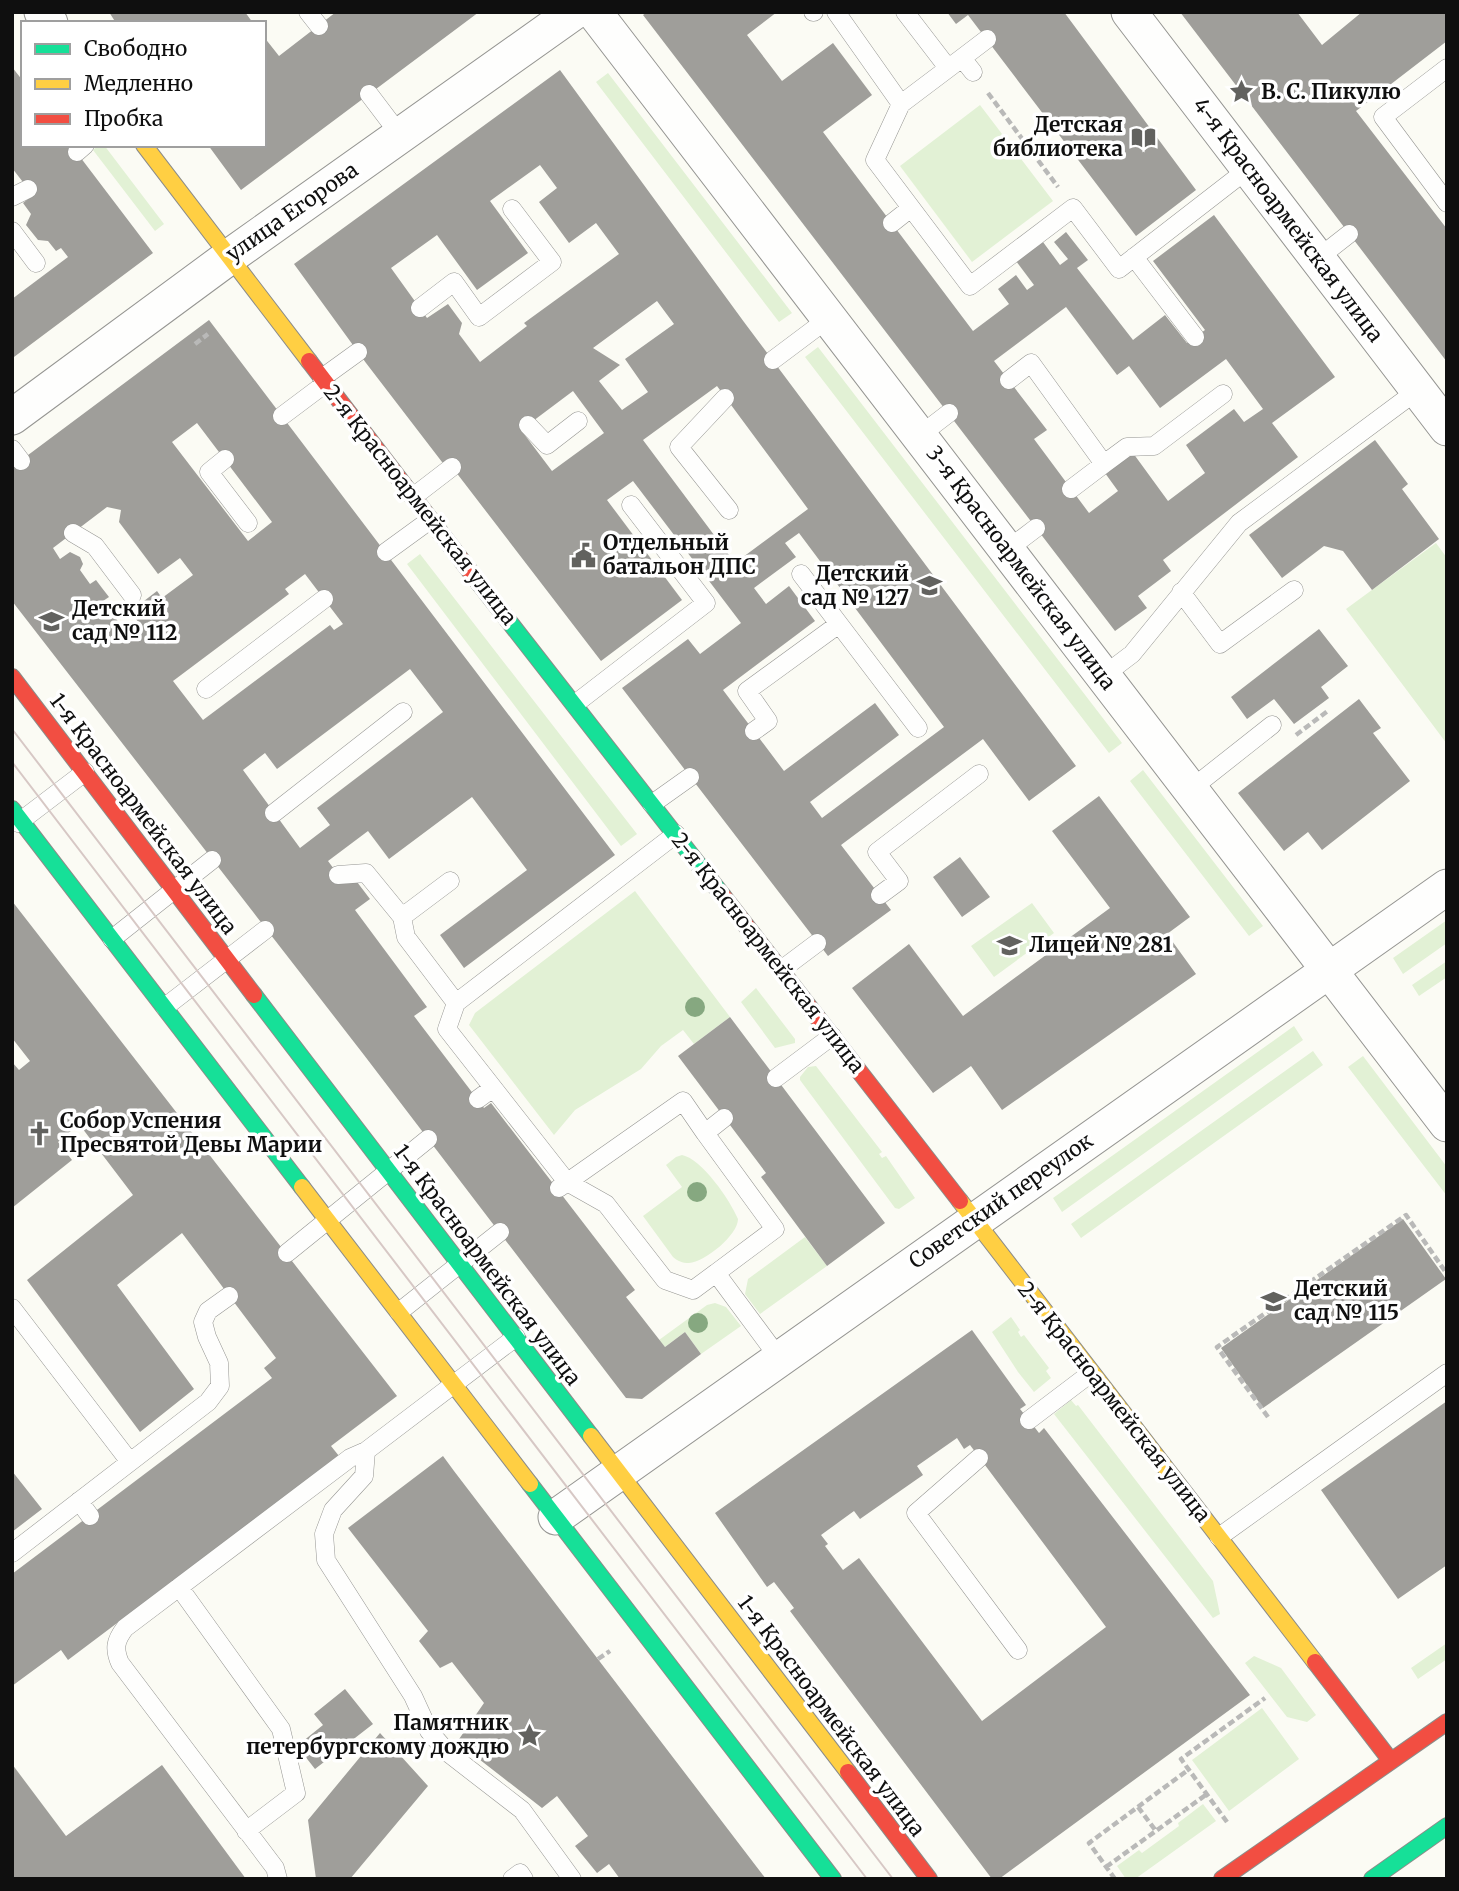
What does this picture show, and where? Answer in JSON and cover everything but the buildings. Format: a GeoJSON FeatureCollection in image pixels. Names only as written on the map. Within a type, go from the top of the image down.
{"type":"FeatureCollection","features":[{"type":"Feature","properties":{"kind":"main road","name":"2-я Красноармейская улица"},"geometry":{"type":"LineString","coordinates":[[146,147],[430,520],[676,834],[1391,1762]]}},
{"type":"Feature","properties":{"kind":"main road","name":"1-я Красноармейская улица"},"geometry":{"type":"LineString","coordinates":[[15,688],[85,772],[929,1879]]}},
{"type":"Feature","properties":{"kind":"main road"},"geometry":{"type":"LineString","coordinates":[[15,819],[165,1007],[834,1879]]}},
{"type":"Feature","properties":{"kind":"main road"},"geometry":{"type":"LineString","coordinates":[[1222,1879],[1447,1722]]}},
{"type":"Feature","properties":{"kind":"main road"},"geometry":{"type":"LineString","coordinates":[[1372,1879],[1444,1835]]}},
{"type":"Feature","properties":{"kind":"street","name":"улица Егорова"},"geometry":{"type":"LineString","coordinates":[[12,416],[229,257],[574,12]]}},
{"type":"Feature","properties":{"kind":"street","name":"3-я Красноармейская улица"},"geometry":{"type":"LineString","coordinates":[[594,12],[1447,1124]]}},
{"type":"Feature","properties":{"kind":"street","name":"4-я Красноармейская улица"},"geometry":{"type":"LineString","coordinates":[[1129,12],[1447,428]]}},
{"type":"Feature","properties":{"kind":"street","name":"Советский переулок"},"geometry":{"type":"LineString","coordinates":[[556,1517],[1447,887]]}},
{"type":"Feature","properties":{"kind":"lane"},"geometry":{"type":"LineString","coordinates":[[836,12],[901,104]]}},
{"type":"Feature","properties":{"kind":"lane"},"geometry":{"type":"LineString","coordinates":[[905,12],[961,66]]}},
{"type":"Feature","properties":{"kind":"lane"},"geometry":{"type":"LineString","coordinates":[[987,39],[961,66],[901,104],[875,160],[970,286],[1073,208],[1119,269],[1248,169]]}},
{"type":"Feature","properties":{"kind":"lane"},"geometry":{"type":"LineString","coordinates":[[1447,68],[1383,117],[1420,181],[1447,203]]}},
{"type":"Feature","properties":{"kind":"lane"},"geometry":{"type":"LineString","coordinates":[[369,94],[400,135]]}},
{"type":"Feature","properties":{"kind":"lane"},"geometry":{"type":"LineString","coordinates":[[892,223],[911,208]]}},
{"type":"Feature","properties":{"kind":"lane"},"geometry":{"type":"LineString","coordinates":[[420,308],[454,282],[480,317],[552,262],[512,209]]}},
{"type":"Feature","properties":{"kind":"lane"},"geometry":{"type":"LineString","coordinates":[[12,231],[36,263]]}},
{"type":"Feature","properties":{"kind":"lane"},"geometry":{"type":"LineString","coordinates":[[1317,259],[1349,234]]}},
{"type":"Feature","properties":{"kind":"lane"},"geometry":{"type":"LineString","coordinates":[[1134,257],[1195,337]]}},
{"type":"Feature","properties":{"kind":"lane"},"geometry":{"type":"LineString","coordinates":[[772,360],[830,318]]}},
{"type":"Feature","properties":{"kind":"lane"},"geometry":{"type":"LineString","coordinates":[[282,416],[358,352]]}},
{"type":"Feature","properties":{"kind":"lane"},"geometry":{"type":"LineString","coordinates":[[1009,380],[1031,363],[1104,464]]}},
{"type":"Feature","properties":{"kind":"lane"},"geometry":{"type":"LineString","coordinates":[[1104,676],[1132,654],[1239,523],[1418,390]]}},
{"type":"Feature","properties":{"kind":"lane"},"geometry":{"type":"LineString","coordinates":[[1071,489],[1127,447],[1154,446],[1223,394]]}},
{"type":"Feature","properties":{"kind":"lane"},"geometry":{"type":"LineString","coordinates":[[725,398],[679,447],[729,510]]}},
{"type":"Feature","properties":{"kind":"lane"},"geometry":{"type":"LineString","coordinates":[[919,436],[949,413]]}},
{"type":"Feature","properties":{"kind":"lane"},"geometry":{"type":"LineString","coordinates":[[528,425],[547,445],[578,421]]}},
{"type":"Feature","properties":{"kind":"lane"},"geometry":{"type":"LineString","coordinates":[[225,459],[209,471],[248,523]]}},
{"type":"Feature","properties":{"kind":"lane"},"geometry":{"type":"LineString","coordinates":[[413,497],[452,467]]}},
{"type":"Feature","properties":{"kind":"lane"},"geometry":{"type":"LineString","coordinates":[[575,704],[706,603],[631,505]]}},
{"type":"Feature","properties":{"kind":"lane"},"geometry":{"type":"LineString","coordinates":[[386,552],[430,520]]}},
{"type":"Feature","properties":{"kind":"lane"},"geometry":{"type":"LineString","coordinates":[[1007,550],[1036,528]]}},
{"type":"Feature","properties":{"kind":"lane"},"geometry":{"type":"LineString","coordinates":[[73,533],[94,546],[132,595]]}},
{"type":"Feature","properties":{"kind":"lane"},"geometry":{"type":"LineString","coordinates":[[801,574],[918,728]]}},
{"type":"Feature","properties":{"kind":"lane"},"geometry":{"type":"LineString","coordinates":[[1181,592],[1220,644],[1294,590]]}},
{"type":"Feature","properties":{"kind":"lane"},"geometry":{"type":"LineString","coordinates":[[206,689],[324,599]]}},
{"type":"Feature","properties":{"kind":"lane"},"geometry":{"type":"LineString","coordinates":[[754,731],[768,721],[747,691],[839,624]]}},
{"type":"Feature","properties":{"kind":"lane"},"geometry":{"type":"LineString","coordinates":[[274,813],[403,712]]}},
{"type":"Feature","properties":{"kind":"lane"},"geometry":{"type":"LineString","coordinates":[[1191,789],[1272,725]]}},
{"type":"Feature","properties":{"kind":"lane"},"geometry":{"type":"LineString","coordinates":[[15,819],[85,772]]}},
{"type":"Feature","properties":{"kind":"lane"},"geometry":{"type":"LineString","coordinates":[[880,895],[899,881],[877,852],[979,774]]}},
{"type":"Feature","properties":{"kind":"lane"},"geometry":{"type":"LineString","coordinates":[[652,804],[690,777]]}},
{"type":"Feature","properties":{"kind":"lane"},"geometry":{"type":"LineString","coordinates":[[562,1186],[683,1101],[775,1229],[693,1290],[664,1280],[606,1204],[562,1186],[493,1088],[447,1029],[456,1003],[676,834]]}},
{"type":"Feature","properties":{"kind":"lane"},"geometry":{"type":"LineString","coordinates":[[112,939],[212,860]]}},
{"type":"Feature","properties":{"kind":"lane"},"geometry":{"type":"LineString","coordinates":[[338,875],[366,873],[402,916],[407,937],[456,1003]]}},
{"type":"Feature","properties":{"kind":"lane"},"geometry":{"type":"LineString","coordinates":[[402,916],[450,881]]}},
{"type":"Feature","properties":{"kind":"lane"},"geometry":{"type":"LineString","coordinates":[[165,1007],[265,930]]}},
{"type":"Feature","properties":{"kind":"lane"},"geometry":{"type":"LineString","coordinates":[[781,970],[817,943]]}},
{"type":"Feature","properties":{"kind":"lane"},"geometry":{"type":"LineString","coordinates":[[776,1078],[832,1036]]}},
{"type":"Feature","properties":{"kind":"lane"},"geometry":{"type":"LineString","coordinates":[[478,1099],[493,1088]]}},
{"type":"Feature","properties":{"kind":"lane"},"geometry":{"type":"LineString","coordinates":[[705,1133],[724,1118]]}},
{"type":"Feature","properties":{"kind":"lane"},"geometry":{"type":"LineString","coordinates":[[287,1253],[428,1139]]}},
{"type":"Feature","properties":{"kind":"lane"},"geometry":{"type":"LineString","coordinates":[[398,1312],[500,1233]]}},
{"type":"Feature","properties":{"kind":"lane"},"geometry":{"type":"LineString","coordinates":[[716,1273],[779,1358]]}},
{"type":"Feature","properties":{"kind":"lane"},"geometry":{"type":"LineString","coordinates":[[12,1553],[85,1508],[131,1462],[208,1402],[220,1386],[219,1363],[203,1322],[208,1311],[229,1296]]}},
{"type":"Feature","properties":{"kind":"lane"},"geometry":{"type":"LineString","coordinates":[[12,1308],[131,1462]]}},
{"type":"Feature","properties":{"kind":"lane"},"geometry":{"type":"LineString","coordinates":[[278,1879],[275,1868],[120,1663],[115,1650],[117,1638],[154,1601],[179,1587],[350,1458],[366,1451],[516,1337]]}},
{"type":"Feature","properties":{"kind":"lane"},"geometry":{"type":"LineString","coordinates":[[1029,1420],[1091,1373]]}},
{"type":"Feature","properties":{"kind":"lane"},"geometry":{"type":"LineString","coordinates":[[1219,1537],[1447,1374]]}},
{"type":"Feature","properties":{"kind":"lane"},"geometry":{"type":"LineString","coordinates":[[366,1451],[364,1476],[333,1510],[328,1522],[324,1534],[326,1560],[413,1696],[429,1731],[447,1752],[522,1810],[572,1879]]}},
{"type":"Feature","properties":{"kind":"lane"},"geometry":{"type":"LineString","coordinates":[[979,1458],[916,1513],[1018,1650]]}},
{"type":"Feature","properties":{"kind":"lane"},"geometry":{"type":"LineString","coordinates":[[179,1587],[281,1729],[296,1793],[246,1831]]}},
{"type":"Feature","properties":{"kind":"lane"},"geometry":{"type":"LineString","coordinates":[[512,1879],[520,1873],[524,1879]]}},
{"type":"Feature","properties":{"kind":"path"},"geometry":{"type":"LineString","coordinates":[[961,66],[1073,208]]}},
{"type":"Feature","properties":{"kind":"path"},"geometry":{"type":"LineString","coordinates":[[195,344],[208,334]]}},
{"type":"Feature","properties":{"kind":"path"},"geometry":{"type":"LineString","coordinates":[[1268,1417],[1217,1347],[1406,1215],[1447,1274]]}},
{"type":"Feature","properties":{"kind":"path"},"geometry":{"type":"LineString","coordinates":[[598,1659],[610,1651]]}},
{"type":"Feature","properties":{"kind":"path"},"geometry":{"type":"LineString","coordinates":[[1227,1822],[1181,1759],[1265,1698]]}},
{"type":"Feature","properties":{"kind":"path"},"geometry":{"type":"LineString","coordinates":[[1115,1879],[1088,1843],[1188,1770]]}},
{"type":"Feature","properties":{"kind":"path"},"geometry":{"type":"LineString","coordinates":[[1106,1867],[1207,1794]]}},
{"type":"Feature","properties":{"kind":"path"},"geometry":{"type":"LineString","coordinates":[[1138,1807],[1156,1831]]}},
{"type":"Feature","properties":{"kind":"green space"},"geometry":{"type":"Polygon","coordinates":[[[608,73],[792,313],[779,322],[596,82],[608,73]]]}},
{"type":"Feature","properties":{"kind":"green space"},"geometry":{"type":"Polygon","coordinates":[[[980,105],[1053,201],[972,262],[900,166],[980,105]]]}},
{"type":"Feature","properties":{"kind":"green space"},"geometry":{"type":"Polygon","coordinates":[[[106,147],[164,224],[155,231],[93,150],[106,147]]]}},
{"type":"Feature","properties":{"kind":"green space"},"geometry":{"type":"Polygon","coordinates":[[[818,347],[1122,743],[1109,753],[805,357],[818,347]]]}},
{"type":"Feature","properties":{"kind":"green space"},"geometry":{"type":"Polygon","coordinates":[[[1436,543],[1447,558],[1447,744],[1346,609],[1436,543]]]}},
{"type":"Feature","properties":{"kind":"green space"},"geometry":{"type":"Polygon","coordinates":[[[420,554],[637,834],[621,846],[407,564],[420,554]]]}},
{"type":"Feature","properties":{"kind":"green space"},"geometry":{"type":"Polygon","coordinates":[[[1143,770],[1263,926],[1249,936],[1130,781],[1143,770]]]}},
{"type":"Feature","properties":{"kind":"green space"},"geometry":{"type":"Polygon","coordinates":[[[635,891],[730,1017],[694,1044],[683,1030],[661,1046],[641,1069],[575,1110],[554,1135],[469,1025],[475,1013],[635,891]]]}},
{"type":"Feature","properties":{"kind":"green space"},"geometry":{"type":"Polygon","coordinates":[[[1032,903],[1054,933],[994,977],[971,946],[1032,903]]]}},
{"type":"Feature","properties":{"kind":"green space"},"geometry":{"type":"Polygon","coordinates":[[[1447,920],[1447,943],[1403,974],[1393,958],[1447,920]]]}},
{"type":"Feature","properties":{"kind":"green space"},"geometry":{"type":"Polygon","coordinates":[[[1447,961],[1447,977],[1419,996],[1412,985],[1447,961]]]}},
{"type":"Feature","properties":{"kind":"green space"},"geometry":{"type":"Polygon","coordinates":[[[756,988],[795,1039],[795,1043],[775,1048],[741,1002],[756,988]]]}},
{"type":"Feature","properties":{"kind":"green space"},"geometry":{"type":"Polygon","coordinates":[[[1294,1026],[1303,1040],[1062,1212],[1053,1198],[1294,1026]]]}},
{"type":"Feature","properties":{"kind":"green space"},"geometry":{"type":"Polygon","coordinates":[[[1313,1051],[1323,1065],[1081,1238],[1071,1224],[1313,1051]]]}},
{"type":"Feature","properties":{"kind":"green space"},"geometry":{"type":"Polygon","coordinates":[[[1363,1056],[1447,1167],[1447,1196],[1348,1067],[1363,1056]]]}},
{"type":"Feature","properties":{"kind":"green space"},"geometry":{"type":"Polygon","coordinates":[[[816,1066],[882,1152],[879,1154],[882,1158],[886,1156],[915,1198],[899,1209],[895,1208],[800,1080],[808,1067],[816,1066]]]}},
{"type":"Feature","properties":{"kind":"green space"},"geometry":{"type":"Polygon","coordinates":[[[682,1155],[690,1158],[706,1172],[722,1191],[738,1219],[733,1232],[720,1247],[689,1263],[680,1262],[673,1257],[643,1216],[682,1187],[666,1165],[682,1155]]]}},
{"type":"Feature","properties":{"kind":"green space"},"geometry":{"type":"Polygon","coordinates":[[[805,1237],[827,1266],[760,1314],[745,1294],[748,1279],[805,1237]]]}},
{"type":"Feature","properties":{"kind":"green space"},"geometry":{"type":"Polygon","coordinates":[[[715,1303],[726,1307],[741,1326],[701,1354],[685,1332],[665,1347],[659,1340],[707,1305],[715,1303]]]}},
{"type":"Feature","properties":{"kind":"green space"},"geometry":{"type":"Polygon","coordinates":[[[1011,1317],[1020,1330],[1018,1332],[1021,1337],[1024,1335],[1049,1368],[1046,1371],[1051,1378],[1034,1392],[992,1332],[1011,1317]]]}},
{"type":"Feature","properties":{"kind":"green space"},"geometry":{"type":"Polygon","coordinates":[[[1071,1400],[1078,1405],[1213,1581],[1220,1614],[1213,1618],[1054,1414],[1071,1400]]]}},
{"type":"Feature","properties":{"kind":"green space"},"geometry":{"type":"Polygon","coordinates":[[[1447,1643],[1447,1659],[1418,1679],[1411,1668],[1447,1643]]]}},
{"type":"Feature","properties":{"kind":"green space"},"geometry":{"type":"Polygon","coordinates":[[[1254,1656],[1281,1668],[1316,1715],[1307,1722],[1287,1717],[1245,1663],[1254,1656]]]}},
{"type":"Feature","properties":{"kind":"green space"},"geometry":{"type":"Polygon","coordinates":[[[1262,1708],[1299,1759],[1229,1811],[1192,1760],[1262,1708]]]}},
{"type":"Feature","properties":{"kind":"green space"},"geometry":{"type":"Polygon","coordinates":[[[1203,1804],[1216,1821],[1135,1879],[1126,1879],[1117,1866],[1139,1850],[1142,1853],[1179,1826],[1178,1823],[1203,1804]]]}},
{"type":"Feature","properties":{"kind":"tram line"},"geometry":{"type":"LineString","coordinates":[[12,729],[893,1879]]}},
{"type":"Feature","properties":{"kind":"tram line"},"geometry":{"type":"LineString","coordinates":[[12,762],[867,1879]]}},
{"type":"Feature","properties":{"kind":"traffic: fast"},"geometry":{"type":"LineString","coordinates":[[479,583],[723,896]]}},
{"type":"Feature","properties":{"kind":"traffic: fast"},"geometry":{"type":"LineString","coordinates":[[12,809],[302,1187]]}},
{"type":"Feature","properties":{"kind":"traffic: fast"},"geometry":{"type":"LineString","coordinates":[[254,995],[591,1436]]}},
{"type":"Feature","properties":{"kind":"traffic: fast"},"geometry":{"type":"LineString","coordinates":[[530,1484],[833,1879]]}},
{"type":"Feature","properties":{"kind":"traffic: fast"},"geometry":{"type":"LineString","coordinates":[[1372,1879],[1447,1826]]}},
{"type":"Feature","properties":{"kind":"traffic: slow"},"geometry":{"type":"LineString","coordinates":[[146,147],[309,361]]}},
{"type":"Feature","properties":{"kind":"traffic: slow"},"geometry":{"type":"LineString","coordinates":[[302,1187],[530,1484]]}},
{"type":"Feature","properties":{"kind":"traffic: slow"},"geometry":{"type":"LineString","coordinates":[[960,1201],[1315,1662]]}},
{"type":"Feature","properties":{"kind":"traffic: slow"},"geometry":{"type":"LineString","coordinates":[[591,1436],[848,1772]]}},
{"type":"Feature","properties":{"kind":"traffic: jam"},"geometry":{"type":"LineString","coordinates":[[309,361],[479,583]]}},
{"type":"Feature","properties":{"kind":"traffic: jam"},"geometry":{"type":"LineString","coordinates":[[12,677],[254,995]]}},
{"type":"Feature","properties":{"kind":"traffic: jam"},"geometry":{"type":"LineString","coordinates":[[723,896],[960,1201]]}},
{"type":"Feature","properties":{"kind":"traffic: jam"},"geometry":{"type":"LineString","coordinates":[[1315,1662],[1391,1761]]}},
{"type":"Feature","properties":{"kind":"traffic: jam"},"geometry":{"type":"LineString","coordinates":[[1222,1879],[1447,1722]]}},
{"type":"Feature","properties":{"kind":"traffic: jam"},"geometry":{"type":"LineString","coordinates":[[848,1772],[929,1879]]}},
{"type":"Feature","properties":{"kind":"place","name":"В. С. Пикулю"},"geometry":{"type":"Point","coordinates":[1241,92]}},
{"type":"Feature","properties":{"kind":"place","name":"Детская библиотека"},"geometry":{"type":"Point","coordinates":[1143,137]}},
{"type":"Feature","properties":{"kind":"place","name":"Отдельный батальон ДПС"},"geometry":{"type":"Point","coordinates":[583,555]}},
{"type":"Feature","properties":{"kind":"place","name":"Детский сад № 127"},"geometry":{"type":"Point","coordinates":[929,586]}},
{"type":"Feature","properties":{"kind":"place","name":"Детский сад № 112"},"geometry":{"type":"Point","coordinates":[52,621]}},
{"type":"Feature","properties":{"kind":"place","name":"Лицей № 281"},"geometry":{"type":"Point","coordinates":[1009,945]}},
{"type":"Feature","properties":{"kind":"place","name":"Собор Успения Пресвятой Девы Марии"},"geometry":{"type":"Point","coordinates":[40,1133]}},
{"type":"Feature","properties":{"kind":"place","name":"Детский сад № 115"},"geometry":{"type":"Point","coordinates":[1274,1301]}},
{"type":"Feature","properties":{"kind":"place","name":"Памятник петербургскому дождю"},"geometry":{"type":"Point","coordinates":[529,1735]}}]}
